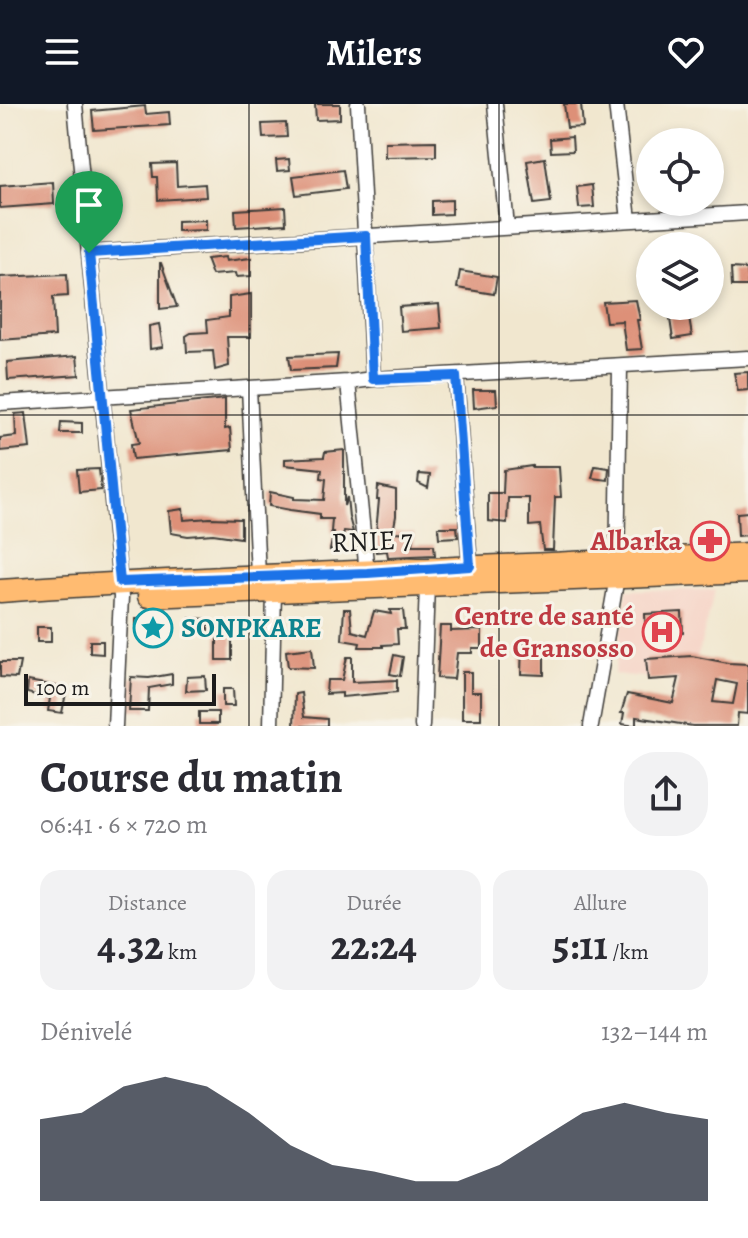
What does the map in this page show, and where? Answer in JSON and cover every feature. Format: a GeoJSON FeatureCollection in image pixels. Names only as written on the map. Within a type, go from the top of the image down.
{"type":"FeatureCollection","features":[{"type":"Feature","properties":{"kind":"main road","name":"RNIE 7"},"geometry":{"type":"LineString","coordinates":[[0,591],[266,583],[427,585],[617,570],[748,554]]}},
{"type":"Feature","properties":{"kind":"main road","name":"RNIE 7"},"geometry":{"type":"LineString","coordinates":[[266,583],[470,566],[748,572]]}},
{"type":"Feature","properties":{"kind":"main road","name":"RNIE 7"},"geometry":{"type":"LineString","coordinates":[[0,606],[120,589]]}},
{"type":"Feature","properties":{"kind":"street"},"geometry":{"type":"LineString","coordinates":[[75,104],[120,589],[115,726]]}},
{"type":"Feature","properties":{"kind":"street"},"geometry":{"type":"LineString","coordinates":[[358,104],[373,379]]}},
{"type":"Feature","properties":{"kind":"street"},"geometry":{"type":"LineString","coordinates":[[495,104],[507,227]]}},
{"type":"Feature","properties":{"kind":"street"},"geometry":{"type":"LineString","coordinates":[[616,104],[629,220]]}},
{"type":"Feature","properties":{"kind":"street"},"geometry":{"type":"LineString","coordinates":[[89,253],[748,213]]}},
{"type":"Feature","properties":{"kind":"street"},"geometry":{"type":"LineString","coordinates":[[0,403],[748,358]]}},
{"type":"Feature","properties":{"kind":"street"},"geometry":{"type":"LineString","coordinates":[[591,726],[617,570],[620,366]]}},
{"type":"Feature","properties":{"kind":"street"},"geometry":{"type":"LineString","coordinates":[[456,376],[470,566]]}},
{"type":"Feature","properties":{"kind":"street"},"geometry":{"type":"LineString","coordinates":[[348,382],[367,573]]}},
{"type":"Feature","properties":{"kind":"street"},"geometry":{"type":"LineString","coordinates":[[249,388],[266,583],[271,726]]}},
{"type":"Feature","properties":{"kind":"street"},"geometry":{"type":"LineString","coordinates":[[422,726],[427,585]]}},
{"type":"Feature","properties":{"kind":"shaded area","name":"Centre de santé de Gransosso"},"geometry":{"type":"Polygon","coordinates":[[[627,590],[715,590],[691,682],[614,674],[627,590]]]}},
{"type":"Feature","properties":{"kind":"building"},"geometry":{"type":"Polygon","coordinates":[[[315,104],[340,104],[340,119],[316,120],[315,104]]]}},
{"type":"Feature","properties":{"kind":"building"},"geometry":{"type":"Polygon","coordinates":[[[564,104],[581,104],[583,127],[567,128],[564,104]]]}},
{"type":"Feature","properties":{"kind":"building"},"geometry":{"type":"Polygon","coordinates":[[[145,106],[146,114],[169,112],[170,125],[94,130],[92,111],[145,106]]]}},
{"type":"Feature","properties":{"kind":"building"},"geometry":{"type":"Polygon","coordinates":[[[286,123],[287,137],[263,138],[262,124],[286,123]]]}},
{"type":"Feature","properties":{"kind":"building"},"geometry":{"type":"Polygon","coordinates":[[[572,137],[573,151],[551,152],[550,139],[572,137]]]}},
{"type":"Feature","properties":{"kind":"building"},"geometry":{"type":"Polygon","coordinates":[[[436,141],[436,156],[385,157],[385,142],[436,141]]]}},
{"type":"Feature","properties":{"kind":"building"},"geometry":{"type":"Polygon","coordinates":[[[545,158],[551,202],[534,204],[527,161],[545,158]]]}},
{"type":"Feature","properties":{"kind":"building"},"geometry":{"type":"Polygon","coordinates":[[[289,159],[290,170],[277,171],[276,160],[289,159]]]}},
{"type":"Feature","properties":{"kind":"building"},"geometry":{"type":"Polygon","coordinates":[[[176,163],[177,186],[205,184],[206,197],[158,200],[157,177],[153,177],[152,164],[176,163]]]}},
{"type":"Feature","properties":{"kind":"building"},"geometry":{"type":"Polygon","coordinates":[[[343,170],[346,189],[296,195],[293,176],[343,170]]]}},
{"type":"Feature","properties":{"kind":"building"},"geometry":{"type":"Polygon","coordinates":[[[53,182],[54,204],[0,208],[0,186],[53,182]]]}},
{"type":"Feature","properties":{"kind":"building"},"geometry":{"type":"Polygon","coordinates":[[[592,185],[594,207],[579,208],[577,187],[592,185]]]}},
{"type":"Feature","properties":{"kind":"building"},"geometry":{"type":"Polygon","coordinates":[[[452,200],[452,214],[432,215],[432,201],[452,200]]]}},
{"type":"Feature","properties":{"kind":"building"},"geometry":{"type":"Polygon","coordinates":[[[285,207],[286,224],[236,227],[235,210],[285,207]]]}},
{"type":"Feature","properties":{"kind":"building"},"geometry":{"type":"Polygon","coordinates":[[[206,220],[206,230],[177,231],[177,221],[206,220]]]}},
{"type":"Feature","properties":{"kind":"building"},"geometry":{"type":"Polygon","coordinates":[[[225,257],[226,261],[251,258],[251,276],[236,277],[235,273],[212,275],[206,259],[225,257]]]}},
{"type":"Feature","properties":{"kind":"building"},"geometry":{"type":"Polygon","coordinates":[[[161,263],[177,307],[160,309],[161,263]]]}},
{"type":"Feature","properties":{"kind":"building"},"geometry":{"type":"Polygon","coordinates":[[[731,268],[746,269],[748,286],[732,286],[731,268]]]}},
{"type":"Feature","properties":{"kind":"building"},"geometry":{"type":"Polygon","coordinates":[[[460,271],[497,277],[494,294],[457,288],[460,271]]]}},
{"type":"Feature","properties":{"kind":"building"},"geometry":{"type":"Polygon","coordinates":[[[67,274],[68,296],[53,297],[55,336],[0,340],[0,277],[67,274]]]}},
{"type":"Feature","properties":{"kind":"building"},"geometry":{"type":"Polygon","coordinates":[[[251,294],[251,337],[227,337],[229,366],[215,370],[213,351],[187,352],[186,336],[208,332],[207,320],[229,317],[229,297],[251,294]]]}},
{"type":"Feature","properties":{"kind":"building"},"geometry":{"type":"Polygon","coordinates":[[[636,300],[636,320],[642,349],[626,350],[622,321],[606,322],[603,302],[636,300]]]}},
{"type":"Feature","properties":{"kind":"building"},"geometry":{"type":"Polygon","coordinates":[[[439,304],[441,328],[401,331],[399,307],[439,304]]]}},
{"type":"Feature","properties":{"kind":"building"},"geometry":{"type":"Polygon","coordinates":[[[670,320],[689,320],[692,336],[673,339],[670,320]]]}},
{"type":"Feature","properties":{"kind":"building"},"geometry":{"type":"Polygon","coordinates":[[[159,324],[163,347],[150,349],[149,326],[159,324]]]}},
{"type":"Feature","properties":{"kind":"building"},"geometry":{"type":"Polygon","coordinates":[[[338,354],[336,368],[291,370],[289,356],[338,354]]]}},
{"type":"Feature","properties":{"kind":"building"},"geometry":{"type":"Polygon","coordinates":[[[77,356],[79,375],[8,380],[7,362],[77,356]]]}},
{"type":"Feature","properties":{"kind":"building"},"geometry":{"type":"Polygon","coordinates":[[[748,372],[748,390],[738,391],[734,373],[748,372]]]}},
{"type":"Feature","properties":{"kind":"building"},"geometry":{"type":"Polygon","coordinates":[[[473,390],[496,390],[497,405],[474,408],[473,390]]]}},
{"type":"Feature","properties":{"kind":"building"},"geometry":{"type":"Polygon","coordinates":[[[225,399],[225,429],[230,428],[232,450],[133,459],[131,444],[139,443],[131,409],[225,399]]]}},
{"type":"Feature","properties":{"kind":"building"},"geometry":{"type":"Polygon","coordinates":[[[26,413],[30,448],[0,451],[0,438],[16,436],[15,414],[26,413]]]}},
{"type":"Feature","properties":{"kind":"building"},"geometry":{"type":"Polygon","coordinates":[[[61,422],[82,423],[82,433],[60,433],[61,422]]]}},
{"type":"Feature","properties":{"kind":"building"},"geometry":{"type":"Polygon","coordinates":[[[344,450],[344,506],[347,497],[353,532],[344,531],[341,550],[330,550],[334,532],[331,532],[332,519],[320,519],[320,514],[269,506],[270,492],[294,499],[324,500],[326,479],[321,478],[322,469],[285,465],[285,459],[324,457],[325,452],[344,450]]]}},
{"type":"Feature","properties":{"kind":"building"},"geometry":{"type":"Polygon","coordinates":[[[532,466],[559,467],[561,497],[555,497],[553,550],[543,550],[540,525],[529,526],[529,498],[508,498],[507,523],[488,521],[488,493],[503,493],[504,470],[532,466]]]}},
{"type":"Feature","properties":{"kind":"building"},"geometry":{"type":"Polygon","coordinates":[[[595,466],[609,468],[608,480],[592,478],[595,466]]]}},
{"type":"Feature","properties":{"kind":"building"},"geometry":{"type":"Polygon","coordinates":[[[99,469],[101,490],[79,492],[77,470],[99,469]]]}},
{"type":"Feature","properties":{"kind":"building"},"geometry":{"type":"Polygon","coordinates":[[[419,474],[430,475],[428,488],[418,483],[419,474]]]}},
{"type":"Feature","properties":{"kind":"building"},"geometry":{"type":"Polygon","coordinates":[[[378,486],[396,490],[393,532],[414,533],[413,545],[434,545],[435,555],[388,557],[387,551],[376,552],[373,532],[376,532],[378,486]]]}},
{"type":"Feature","properties":{"kind":"building"},"geometry":{"type":"Polygon","coordinates":[[[183,509],[184,520],[241,519],[241,538],[171,533],[169,511],[183,509]]]}},
{"type":"Feature","properties":{"kind":"building"},"geometry":{"type":"Polygon","coordinates":[[[748,512],[748,535],[738,536],[737,513],[748,512]]]}},
{"type":"Feature","properties":{"kind":"building"},"geometry":{"type":"Polygon","coordinates":[[[438,527],[457,527],[458,537],[439,538],[438,527]]]}},
{"type":"Feature","properties":{"kind":"building"},"geometry":{"type":"Polygon","coordinates":[[[344,609],[350,609],[352,631],[367,635],[374,611],[391,614],[390,610],[403,610],[405,629],[397,629],[398,644],[359,647],[360,643],[342,640],[344,609]]]}},
{"type":"Feature","properties":{"kind":"building"},"geometry":{"type":"Polygon","coordinates":[[[682,612],[683,633],[646,635],[645,614],[682,612]]]}},
{"type":"Feature","properties":{"kind":"building"},"geometry":{"type":"Polygon","coordinates":[[[156,617],[171,617],[171,627],[156,627],[156,617]]]}},
{"type":"Feature","properties":{"kind":"building"},"geometry":{"type":"Polygon","coordinates":[[[190,618],[208,619],[208,630],[189,629],[190,618]]]}},
{"type":"Feature","properties":{"kind":"building"},"geometry":{"type":"Polygon","coordinates":[[[136,619],[149,619],[149,630],[136,630],[136,619]]]}},
{"type":"Feature","properties":{"kind":"building"},"geometry":{"type":"Polygon","coordinates":[[[440,626],[451,626],[451,631],[482,630],[482,648],[472,648],[472,653],[457,653],[454,679],[437,678],[440,626]]]}},
{"type":"Feature","properties":{"kind":"building"},"geometry":{"type":"Polygon","coordinates":[[[37,627],[51,627],[51,642],[37,642],[37,627]]]}},
{"type":"Feature","properties":{"kind":"building"},"geometry":{"type":"Polygon","coordinates":[[[217,635],[232,635],[232,660],[217,660],[217,635]]]}},
{"type":"Feature","properties":{"kind":"building"},"geometry":{"type":"Polygon","coordinates":[[[90,641],[103,641],[103,654],[90,653],[90,641]]]}},
{"type":"Feature","properties":{"kind":"building"},"geometry":{"type":"Polygon","coordinates":[[[522,644],[544,644],[544,675],[521,674],[522,644]]]}},
{"type":"Feature","properties":{"kind":"building"},"geometry":{"type":"Polygon","coordinates":[[[312,648],[314,668],[288,667],[286,651],[312,648]]]}},
{"type":"Feature","properties":{"kind":"building"},"geometry":{"type":"Polygon","coordinates":[[[394,655],[403,657],[400,676],[390,674],[394,655]]]}},
{"type":"Feature","properties":{"kind":"building"},"geometry":{"type":"Polygon","coordinates":[[[692,656],[748,664],[748,714],[738,713],[737,726],[693,726],[636,717],[636,726],[622,724],[624,713],[621,713],[627,694],[673,703],[679,678],[648,680],[646,659],[692,656]],[[717,680],[713,702],[733,704],[737,684],[717,680]]]}},
{"type":"Feature","properties":{"kind":"building"},"geometry":{"type":"Polygon","coordinates":[[[347,657],[352,657],[352,682],[397,680],[397,692],[342,697],[342,693],[326,694],[327,680],[342,680],[347,657]]]}},
{"type":"Feature","properties":{"kind":"building"},"geometry":{"type":"Polygon","coordinates":[[[0,662],[20,662],[17,678],[0,677],[0,662]]]}},
{"type":"Feature","properties":{"kind":"building"},"geometry":{"type":"Polygon","coordinates":[[[462,672],[471,672],[471,692],[481,692],[481,719],[462,719],[462,672]]]}},
{"type":"Feature","properties":{"kind":"building"},"geometry":{"type":"Polygon","coordinates":[[[172,674],[172,684],[149,688],[148,711],[129,711],[131,677],[172,674]]]}},
{"type":"Feature","properties":{"kind":"building"},"geometry":{"type":"Polygon","coordinates":[[[205,676],[206,690],[186,691],[187,677],[205,676]]]}},
{"type":"Feature","properties":{"kind":"building"},"geometry":{"type":"Polygon","coordinates":[[[28,681],[67,688],[62,713],[48,711],[50,698],[27,693],[28,681]]]}},
{"type":"Feature","properties":{"kind":"building"},"geometry":{"type":"Polygon","coordinates":[[[223,689],[233,689],[234,706],[223,706],[223,689]]]}},
{"type":"Feature","properties":{"kind":"building"},"geometry":{"type":"Polygon","coordinates":[[[301,693],[304,717],[327,719],[327,726],[294,726],[295,694],[301,693]]]}},
{"type":"Feature","properties":{"kind":"building"},"geometry":{"type":"Polygon","coordinates":[[[199,712],[218,712],[218,724],[199,724],[199,712]]]}},
{"type":"Feature","properties":{"kind":"place","name":"Albarka"},"geometry":{"type":"Point","coordinates":[710,541]}},
{"type":"Feature","properties":{"kind":"place","name":"SONPKARE"},"geometry":{"type":"Point","coordinates":[153,628]}},
{"type":"Feature","properties":{"kind":"place","name":"Centre de santé de Gransosso"},"geometry":{"type":"Point","coordinates":[662,632]}},
{"type":"Feature","properties":{"kind":"route"},"geometry":{"type":"LineString","coordinates":[[366,236],[373,379],[456,376],[470,566],[120,582],[89,253],[366,236]]}}]}
